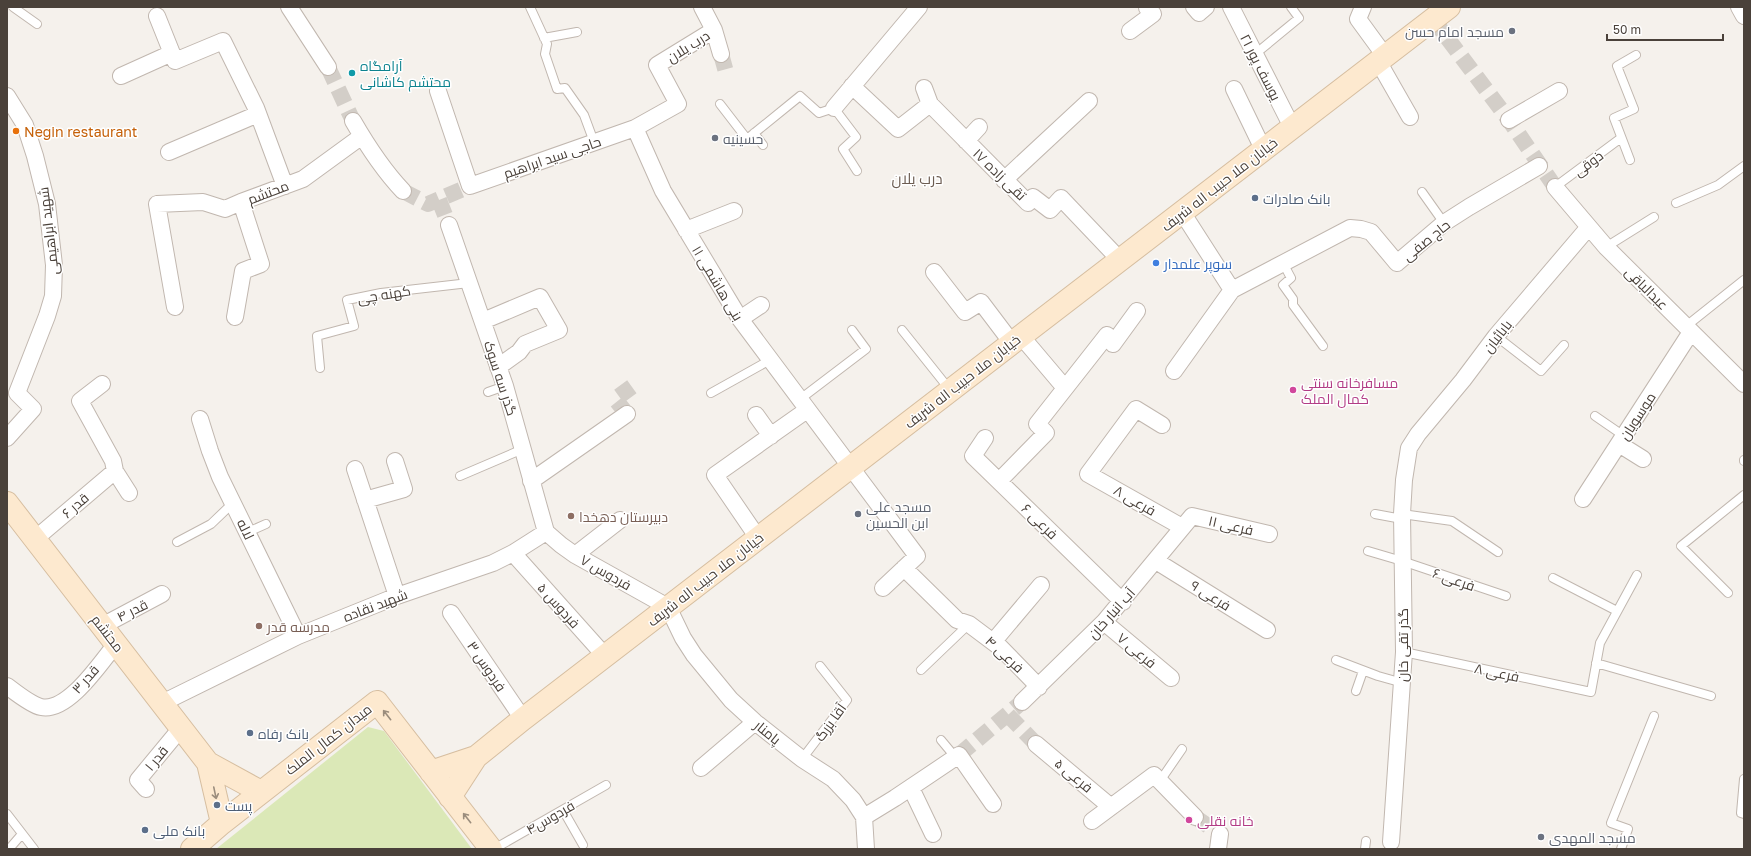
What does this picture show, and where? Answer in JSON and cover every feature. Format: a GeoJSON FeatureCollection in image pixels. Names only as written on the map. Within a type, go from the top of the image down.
{"type":"FeatureCollection","features":[{"type":"Feature","properties":{"kind":"main road","name":"خیابان ملا حبیب اله شریف"},"geometry":{"type":"LineString","coordinates":[[450,797],[476,757],[523,719],[1449,7]]}},
{"type":"Feature","properties":{"kind":"main road","name":"محتشم"},"geometry":{"type":"LineString","coordinates":[[7,503],[208,763],[261,792]]}},
{"type":"Feature","properties":{"kind":"main road","name":"میدان کمال الملک"},"geometry":{"type":"LineString","coordinates":[[192,849],[261,792],[377,702],[491,849]]}},
{"type":"Feature","properties":{"kind":"main road","name":"خیابان ملا حبیب اله شریف"},"geometry":{"type":"LineString","coordinates":[[431,772],[476,757]]}},
{"type":"Feature","properties":{"kind":"main road","name":"محتشم"},"geometry":{"type":"LineString","coordinates":[[208,763],[222,823]]}},
{"type":"Feature","properties":{"kind":"street"},"geometry":{"type":"LineString","coordinates":[[289,7],[328,67]]}},
{"type":"Feature","properties":{"kind":"street","name":"درب یلان"},"geometry":{"type":"LineString","coordinates":[[635,128],[678,104],[657,65],[714,30],[702,7]]}},
{"type":"Feature","properties":{"kind":"street"},"geometry":{"type":"LineString","coordinates":[[834,108],[919,7]]}},
{"type":"Feature","properties":{"kind":"street"},"geometry":{"type":"LineString","coordinates":[[1130,31],[1153,14],[1147,8],[1149,7]]}},
{"type":"Feature","properties":{"kind":"street"},"geometry":{"type":"LineString","coordinates":[[1194,7],[1199,13],[1206,7]]}},
{"type":"Feature","properties":{"kind":"street","name":"یوسف پور ۲۱"},"geometry":{"type":"LineString","coordinates":[[1230,7],[1292,127]]}},
{"type":"Feature","properties":{"kind":"street"},"geometry":{"type":"LineString","coordinates":[[1363,7],[1358,19],[1382,59],[1410,117]]}},
{"type":"Feature","properties":{"kind":"street"},"geometry":{"type":"LineString","coordinates":[[1739,7],[1744,16]]}},
{"type":"Feature","properties":{"kind":"street"},"geometry":{"type":"LineString","coordinates":[[157,16],[176,60],[223,41],[258,114],[285,186]]}},
{"type":"Feature","properties":{"kind":"street"},"geometry":{"type":"LineString","coordinates":[[714,30],[721,54]]}},
{"type":"Feature","properties":{"kind":"street"},"geometry":{"type":"LineString","coordinates":[[121,76],[172,53]]}},
{"type":"Feature","properties":{"kind":"street"},"geometry":{"type":"LineString","coordinates":[[852,86],[898,129],[930,104],[924,88]]}},
{"type":"Feature","properties":{"kind":"street"},"geometry":{"type":"LineString","coordinates":[[1234,89],[1263,149]]}},
{"type":"Feature","properties":{"kind":"street","name":"حاجی سید ابراهیم"},"geometry":{"type":"LineString","coordinates":[[438,91],[470,186],[635,128]]}},
{"type":"Feature","properties":{"kind":"street"},"geometry":{"type":"LineString","coordinates":[[1509,120],[1558,91]]}},
{"type":"Feature","properties":{"kind":"street","name":"شهید ابراهیمی"},"geometry":{"type":"LineString","coordinates":[[7,96],[25,125],[44,186],[54,265],[53,296],[47,316],[17,392],[33,409],[7,438]]}},
{"type":"Feature","properties":{"kind":"street"},"geometry":{"type":"LineString","coordinates":[[1004,180],[1089,101]]}},
{"type":"Feature","properties":{"kind":"street","name":"تقی زاده ۱۷"},"geometry":{"type":"LineString","coordinates":[[930,104],[1028,203],[1033,197],[1050,210],[1061,198],[1120,260]]}},
{"type":"Feature","properties":{"kind":"street"},"geometry":{"type":"LineString","coordinates":[[168,152],[258,114]]}},
{"type":"Feature","properties":{"kind":"street"},"geometry":{"type":"LineString","coordinates":[[353,121],[380,164],[403,191]]}},
{"type":"Feature","properties":{"kind":"street"},"geometry":{"type":"LineString","coordinates":[[966,141],[979,127]]}},
{"type":"Feature","properties":{"kind":"street","name":"بنی هاشمی ۱۱"},"geometry":{"type":"LineString","coordinates":[[635,128],[663,191],[740,319],[849,468],[917,556],[904,568]]}},
{"type":"Feature","properties":{"kind":"street","name":"محتشم"},"geometry":{"type":"LineString","coordinates":[[235,317],[243,271],[261,264],[241,202],[303,179],[362,136]]}},
{"type":"Feature","properties":{"kind":"street","name":"حاج صفی"},"geometry":{"type":"LineString","coordinates":[[1232,290],[1350,228],[1371,232],[1397,263],[1444,223],[1539,166]]}},
{"type":"Feature","properties":{"kind":"street","name":"عبدالباقی"},"geometry":{"type":"LineString","coordinates":[[1555,187],[1588,228],[1688,330],[1744,384]]}},
{"type":"Feature","properties":{"kind":"street"},"geometry":{"type":"LineString","coordinates":[[175,307],[157,204],[202,202],[225,209],[241,202]]}},
{"type":"Feature","properties":{"kind":"street"},"geometry":{"type":"LineString","coordinates":[[686,230],[734,211]]}},
{"type":"Feature","properties":{"kind":"street"},"geometry":{"type":"LineString","coordinates":[[1174,371],[1232,290],[1182,212]]}},
{"type":"Feature","properties":{"kind":"street","name":"گذر سه سوک"},"geometry":{"type":"LineString","coordinates":[[449,226],[505,386],[546,532]]}},
{"type":"Feature","properties":{"kind":"street","name":"بابائیان"},"geometry":{"type":"LineString","coordinates":[[1409,448],[1418,434],[1463,380],[1496,336],[1588,228]]}},
{"type":"Feature","properties":{"kind":"street"},"geometry":{"type":"LineString","coordinates":[[934,272],[965,312],[981,302],[1016,340],[1065,388]]}},
{"type":"Feature","properties":{"kind":"street"},"geometry":{"type":"LineString","coordinates":[[483,321],[540,297],[559,330],[525,344],[518,352],[498,367]]}},
{"type":"Feature","properties":{"kind":"street"},"geometry":{"type":"LineString","coordinates":[[740,319],[760,305]]}},
{"type":"Feature","properties":{"kind":"street"},"geometry":{"type":"LineString","coordinates":[[999,480],[1046,433],[1037,424],[1107,335],[1114,344],[1137,311]]}},
{"type":"Feature","properties":{"kind":"street","name":"موسویان"},"geometry":{"type":"LineString","coordinates":[[1583,499],[1688,330]]}},
{"type":"Feature","properties":{"kind":"street"},"geometry":{"type":"LineString","coordinates":[[102,384],[80,400],[113,461],[115,471],[129,493]]}},
{"type":"Feature","properties":{"kind":"street"},"geometry":{"type":"LineString","coordinates":[[758,538],[715,475],[771,436],[803,405]]}},
{"type":"Feature","properties":{"kind":"street","name":"فرعی ۸"},"geometry":{"type":"LineString","coordinates":[[1162,425],[1136,409],[1088,474],[1187,522]]}},
{"type":"Feature","properties":{"kind":"street"},"geometry":{"type":"LineString","coordinates":[[531,481],[627,414]]}},
{"type":"Feature","properties":{"kind":"street"},"geometry":{"type":"LineString","coordinates":[[756,415],[771,436]]}},
{"type":"Feature","properties":{"kind":"street","name":"لاله"},"geometry":{"type":"LineString","coordinates":[[200,419],[220,477],[234,502],[298,636]]}},
{"type":"Feature","properties":{"kind":"street","name":"فرعی ۶"},"geometry":{"type":"LineString","coordinates":[[985,438],[973,456],[1123,602]]}},
{"type":"Feature","properties":{"kind":"street"},"geometry":{"type":"LineString","coordinates":[[1621,440],[1643,459]]}},
{"type":"Feature","properties":{"kind":"street","name":"گذر تقی خان"},"geometry":{"type":"LineString","coordinates":[[1391,842],[1403,683],[1402,516],[1404,480],[1409,448]]}},
{"type":"Feature","properties":{"kind":"street"},"geometry":{"type":"LineString","coordinates":[[365,500],[404,489],[396,461]]}},
{"type":"Feature","properties":{"kind":"street"},"geometry":{"type":"LineString","coordinates":[[355,469],[397,596]]}},
{"type":"Feature","properties":{"kind":"street","name":"قدر ۶"},"geometry":{"type":"LineString","coordinates":[[35,539],[115,471]]}},
{"type":"Feature","properties":{"kind":"street"},"geometry":{"type":"LineString","coordinates":[[575,554],[620,520]]}},
{"type":"Feature","properties":{"kind":"street","name":"فرعی ۱۱"},"geometry":{"type":"LineString","coordinates":[[1187,522],[1269,534]]}},
{"type":"Feature","properties":{"kind":"street","name":"آب انبار خان"},"geometry":{"type":"LineString","coordinates":[[1022,702],[1039,687],[1123,602],[1187,522]]}},
{"type":"Feature","properties":{"kind":"street","name":"شهید نقاده"},"geometry":{"type":"LineString","coordinates":[[162,703],[298,636],[397,596],[493,563],[513,553],[546,532]]}},
{"type":"Feature","properties":{"kind":"street","name":"فردوس ۷"},"geometry":{"type":"LineString","coordinates":[[546,532],[561,545],[575,554],[668,607]]}},
{"type":"Feature","properties":{"kind":"street","name":"فردوس ۵"},"geometry":{"type":"LineString","coordinates":[[513,553],[605,656]]}},
{"type":"Feature","properties":{"kind":"street","name":"فرعی ۹"},"geometry":{"type":"LineString","coordinates":[[1156,561],[1267,630]]}},
{"type":"Feature","properties":{"kind":"street"},"geometry":{"type":"LineString","coordinates":[[883,588],[904,568]]}},
{"type":"Feature","properties":{"kind":"street","name":"فرعی ۴"},"geometry":{"type":"LineString","coordinates":[[904,568],[957,620],[969,624],[1001,648],[1039,687]]}},
{"type":"Feature","properties":{"kind":"street"},"geometry":{"type":"LineString","coordinates":[[994,642],[1040,585]]}},
{"type":"Feature","properties":{"kind":"street","name":"قدر ۴"},"geometry":{"type":"LineString","coordinates":[[102,626],[162,594]]}},
{"type":"Feature","properties":{"kind":"street","name":"پامنار"},"geometry":{"type":"LineString","coordinates":[[668,607],[683,638],[718,686],[755,722],[802,760],[832,779],[853,800],[864,817],[866,849]]}},
{"type":"Feature","properties":{"kind":"street","name":"فردوس ۳"},"geometry":{"type":"LineString","coordinates":[[451,613],[523,719]]}},
{"type":"Feature","properties":{"kind":"street","name":"فرعی ۷"},"geometry":{"type":"LineString","coordinates":[[1104,622],[1171,678]]}},
{"type":"Feature","properties":{"kind":"street","name":"قدر ۳"},"geometry":{"type":"LineString","coordinates":[[7,686],[41,707],[54,706],[74,694],[116,644]]}},
{"type":"Feature","properties":{"kind":"street"},"geometry":{"type":"LineString","coordinates":[[701,768],[755,722]]}},
{"type":"Feature","properties":{"kind":"street","name":"قدر ۱"},"geometry":{"type":"LineString","coordinates":[[146,789],[138,780],[181,728]]}},
{"type":"Feature","properties":{"kind":"street","name":"فرعی ۵"},"geometry":{"type":"LineString","coordinates":[[1036,744],[1111,807]]}},
{"type":"Feature","properties":{"kind":"street"},"geometry":{"type":"LineString","coordinates":[[864,817],[958,757],[993,804]]}},
{"type":"Feature","properties":{"kind":"street"},"geometry":{"type":"LineString","coordinates":[[1092,821],[1154,775],[1194,816]]}},
{"type":"Feature","properties":{"kind":"street"},"geometry":{"type":"LineString","coordinates":[[911,788],[933,834]]}},
{"type":"Feature","properties":{"kind":"lane"},"geometry":{"type":"LineString","coordinates":[[13,7],[36,24]]}},
{"type":"Feature","properties":{"kind":"lane"},"geometry":{"type":"LineString","coordinates":[[530,7],[546,44],[545,54],[557,89],[565,88],[569,93],[584,115],[594,142]]}},
{"type":"Feature","properties":{"kind":"lane"},"geometry":{"type":"LineString","coordinates":[[1254,55],[1299,18],[1291,7]]}},
{"type":"Feature","properties":{"kind":"lane"},"geometry":{"type":"LineString","coordinates":[[544,38],[577,32]]}},
{"type":"Feature","properties":{"kind":"lane"},"geometry":{"type":"LineString","coordinates":[[1630,160],[1614,118],[1634,109],[1616,66],[1636,55]]}},
{"type":"Feature","properties":{"kind":"lane"},"geometry":{"type":"LineString","coordinates":[[720,104],[747,139],[800,96],[819,113],[834,108],[856,137],[843,149],[857,171]]}},
{"type":"Feature","properties":{"kind":"lane"},"geometry":{"type":"LineString","coordinates":[[754,134],[763,145]]}},
{"type":"Feature","properties":{"kind":"lane","name":"ذوقی"},"geometry":{"type":"LineString","coordinates":[[1555,187],[1621,138]]}},
{"type":"Feature","properties":{"kind":"lane"},"geometry":{"type":"LineString","coordinates":[[1676,203],[1718,185],[1744,166]]}},
{"type":"Feature","properties":{"kind":"lane"},"geometry":{"type":"LineString","coordinates":[[1422,192],[1444,223]]}},
{"type":"Feature","properties":{"kind":"lane"},"geometry":{"type":"LineString","coordinates":[[1606,246],[1654,217]]}},
{"type":"Feature","properties":{"kind":"lane"},"geometry":{"type":"LineString","coordinates":[[1282,263],[1291,278],[1283,285],[1292,299],[1293,305],[1323,346]]}},
{"type":"Feature","properties":{"kind":"lane"},"geometry":{"type":"LineString","coordinates":[[1688,330],[1744,280]]}},
{"type":"Feature","properties":{"kind":"lane","name":"کهنه چی"},"geometry":{"type":"LineString","coordinates":[[320,368],[317,336],[354,326],[347,300],[382,293],[469,283]]}},
{"type":"Feature","properties":{"kind":"lane"},"geometry":{"type":"LineString","coordinates":[[803,405],[866,349],[852,330]]}},
{"type":"Feature","properties":{"kind":"lane"},"geometry":{"type":"LineString","coordinates":[[902,330],[950,390]]}},
{"type":"Feature","properties":{"kind":"lane"},"geometry":{"type":"LineString","coordinates":[[1496,336],[1541,371],[1564,345]]}},
{"type":"Feature","properties":{"kind":"lane"},"geometry":{"type":"LineString","coordinates":[[711,393],[770,360]]}},
{"type":"Feature","properties":{"kind":"lane"},"geometry":{"type":"LineString","coordinates":[[488,392],[505,386]]}},
{"type":"Feature","properties":{"kind":"lane"},"geometry":{"type":"LineString","coordinates":[[1595,416],[1621,440]]}},
{"type":"Feature","properties":{"kind":"lane"},"geometry":{"type":"LineString","coordinates":[[460,476],[523,449]]}},
{"type":"Feature","properties":{"kind":"lane"},"geometry":{"type":"LineString","coordinates":[[1728,593],[1681,546],[1744,495]]}},
{"type":"Feature","properties":{"kind":"lane"},"geometry":{"type":"LineString","coordinates":[[177,542],[211,524],[234,502]]}},
{"type":"Feature","properties":{"kind":"lane"},"geometry":{"type":"LineString","coordinates":[[1375,514],[1452,521],[1498,552]]}},
{"type":"Feature","properties":{"kind":"lane"},"geometry":{"type":"LineString","coordinates":[[248,532],[266,524]]}},
{"type":"Feature","properties":{"kind":"lane"},"geometry":{"type":"LineString","coordinates":[[1368,551],[1402,561]]}},
{"type":"Feature","properties":{"kind":"lane","name":"فرعی ۶"},"geometry":{"type":"LineString","coordinates":[[1402,561],[1506,596]]}},
{"type":"Feature","properties":{"kind":"lane"},"geometry":{"type":"LineString","coordinates":[[1637,575],[1600,643],[1596,663],[1711,696]]}},
{"type":"Feature","properties":{"kind":"lane"},"geometry":{"type":"LineString","coordinates":[[1553,578],[1618,611]]}},
{"type":"Feature","properties":{"kind":"lane"},"geometry":{"type":"LineString","coordinates":[[921,670],[969,624]]}},
{"type":"Feature","properties":{"kind":"lane","name":"فرعی ۸"},"geometry":{"type":"LineString","coordinates":[[1404,652],[1591,692],[1596,663]]}},
{"type":"Feature","properties":{"kind":"lane"},"geometry":{"type":"LineString","coordinates":[[1336,660],[1363,671],[1403,683]]}},
{"type":"Feature","properties":{"kind":"lane","name":"آقا بزرگ"},"geometry":{"type":"LineString","coordinates":[[802,760],[847,700],[820,666]]}},
{"type":"Feature","properties":{"kind":"lane"},"geometry":{"type":"LineString","coordinates":[[1356,691],[1363,671]]}},
{"type":"Feature","properties":{"kind":"lane"},"geometry":{"type":"LineString","coordinates":[[1621,849],[1628,829],[1611,823],[1654,716]]}},
{"type":"Feature","properties":{"kind":"lane"},"geometry":{"type":"LineString","coordinates":[[942,740],[958,757]]}},
{"type":"Feature","properties":{"kind":"lane"},"geometry":{"type":"LineString","coordinates":[[1160,781],[1182,749]]}},
{"type":"Feature","properties":{"kind":"lane"},"geometry":{"type":"LineString","coordinates":[[1744,779],[1741,813],[1744,814]]}},
{"type":"Feature","properties":{"kind":"lane","name":"فردوس۴"},"geometry":{"type":"LineString","coordinates":[[494,849],[606,785]]}},
{"type":"Feature","properties":{"kind":"lane"},"geometry":{"type":"LineString","coordinates":[[563,810],[582,845]]}},
{"type":"Feature","properties":{"kind":"lane"},"geometry":{"type":"LineString","coordinates":[[7,814],[34,849]]}},
{"type":"Feature","properties":{"kind":"lane"},"geometry":{"type":"LineString","coordinates":[[8,849],[22,834]]}},
{"type":"Feature","properties":{"kind":"green space"},"geometry":{"type":"Polygon","coordinates":[[[368,727],[384,731],[472,849],[216,849],[368,727]]]}},
{"type":"Feature","properties":{"kind":"tunnel"},"geometry":{"type":"LineString","coordinates":[[1433,19],[1509,120],[1555,187]]}},
{"type":"Feature","properties":{"kind":"tunnel"},"geometry":{"type":"LineString","coordinates":[[721,54],[726,72]]}},
{"type":"Feature","properties":{"kind":"tunnel"},"geometry":{"type":"LineString","coordinates":[[328,67],[353,121]]}},
{"type":"Feature","properties":{"kind":"tunnel"},"geometry":{"type":"LineString","coordinates":[[403,191],[428,204],[470,186]]}},
{"type":"Feature","properties":{"kind":"tunnel"},"geometry":{"type":"LineString","coordinates":[[439,200],[449,225]]}},
{"type":"Feature","properties":{"kind":"tunnel"},"geometry":{"type":"LineString","coordinates":[[627,414],[615,399],[633,386]]}},
{"type":"Feature","properties":{"kind":"tunnel"},"geometry":{"type":"LineString","coordinates":[[959,755],[1022,702]]}},
{"type":"Feature","properties":{"kind":"tunnel"},"geometry":{"type":"LineString","coordinates":[[1008,715],[1036,744]]}},
{"type":"Feature","properties":{"kind":"tunnel"},"geometry":{"type":"LineString","coordinates":[[1195,817],[1220,834]]}},
{"type":"Feature","properties":{"kind":"place","name":"مسجد امام حسن"},"geometry":{"type":"Point","coordinates":[1512,31]}},
{"type":"Feature","properties":{"kind":"place","name":"آرامگاه محتشم کاشانی"},"geometry":{"type":"Point","coordinates":[352,73]}},
{"type":"Feature","properties":{"kind":"place","name":"Negin restaurant"},"geometry":{"type":"Point","coordinates":[16,131]}},
{"type":"Feature","properties":{"kind":"place","name":"حسینیه"},"geometry":{"type":"Point","coordinates":[715,138]}},
{"type":"Feature","properties":{"kind":"place","name":"بانک صادرات"},"geometry":{"type":"Point","coordinates":[1255,198]}},
{"type":"Feature","properties":{"kind":"place","name":"سوپر علمدار"},"geometry":{"type":"Point","coordinates":[1156,263]}},
{"type":"Feature","properties":{"kind":"place","name":"مسافرخانه سنتی کمال الملک"},"geometry":{"type":"Point","coordinates":[1293,390]}},
{"type":"Feature","properties":{"kind":"place","name":"مسجد علی ابن الحسین"},"geometry":{"type":"Point","coordinates":[858,514]}},
{"type":"Feature","properties":{"kind":"place","name":"دبیرستان دهخدا"},"geometry":{"type":"Point","coordinates":[571,516]}},
{"type":"Feature","properties":{"kind":"place","name":"مدرسه قدر"},"geometry":{"type":"Point","coordinates":[259,626]}},
{"type":"Feature","properties":{"kind":"place","name":"بانک رفاه"},"geometry":{"type":"Point","coordinates":[250,733]}},
{"type":"Feature","properties":{"kind":"place","name":"پست"},"geometry":{"type":"Point","coordinates":[217,805]}},
{"type":"Feature","properties":{"kind":"place","name":"خانه نقلی"},"geometry":{"type":"Point","coordinates":[1189,820]}},
{"type":"Feature","properties":{"kind":"place","name":"بانک ملی"},"geometry":{"type":"Point","coordinates":[145,830]}},
{"type":"Feature","properties":{"kind":"place","name":"مسجد المهدی"},"geometry":{"type":"Point","coordinates":[1541,837]}},
{"type":"Feature","properties":{"kind":"district","name":"درب یلان"},"geometry":{"type":"Point","coordinates":[917,178]}}]}
